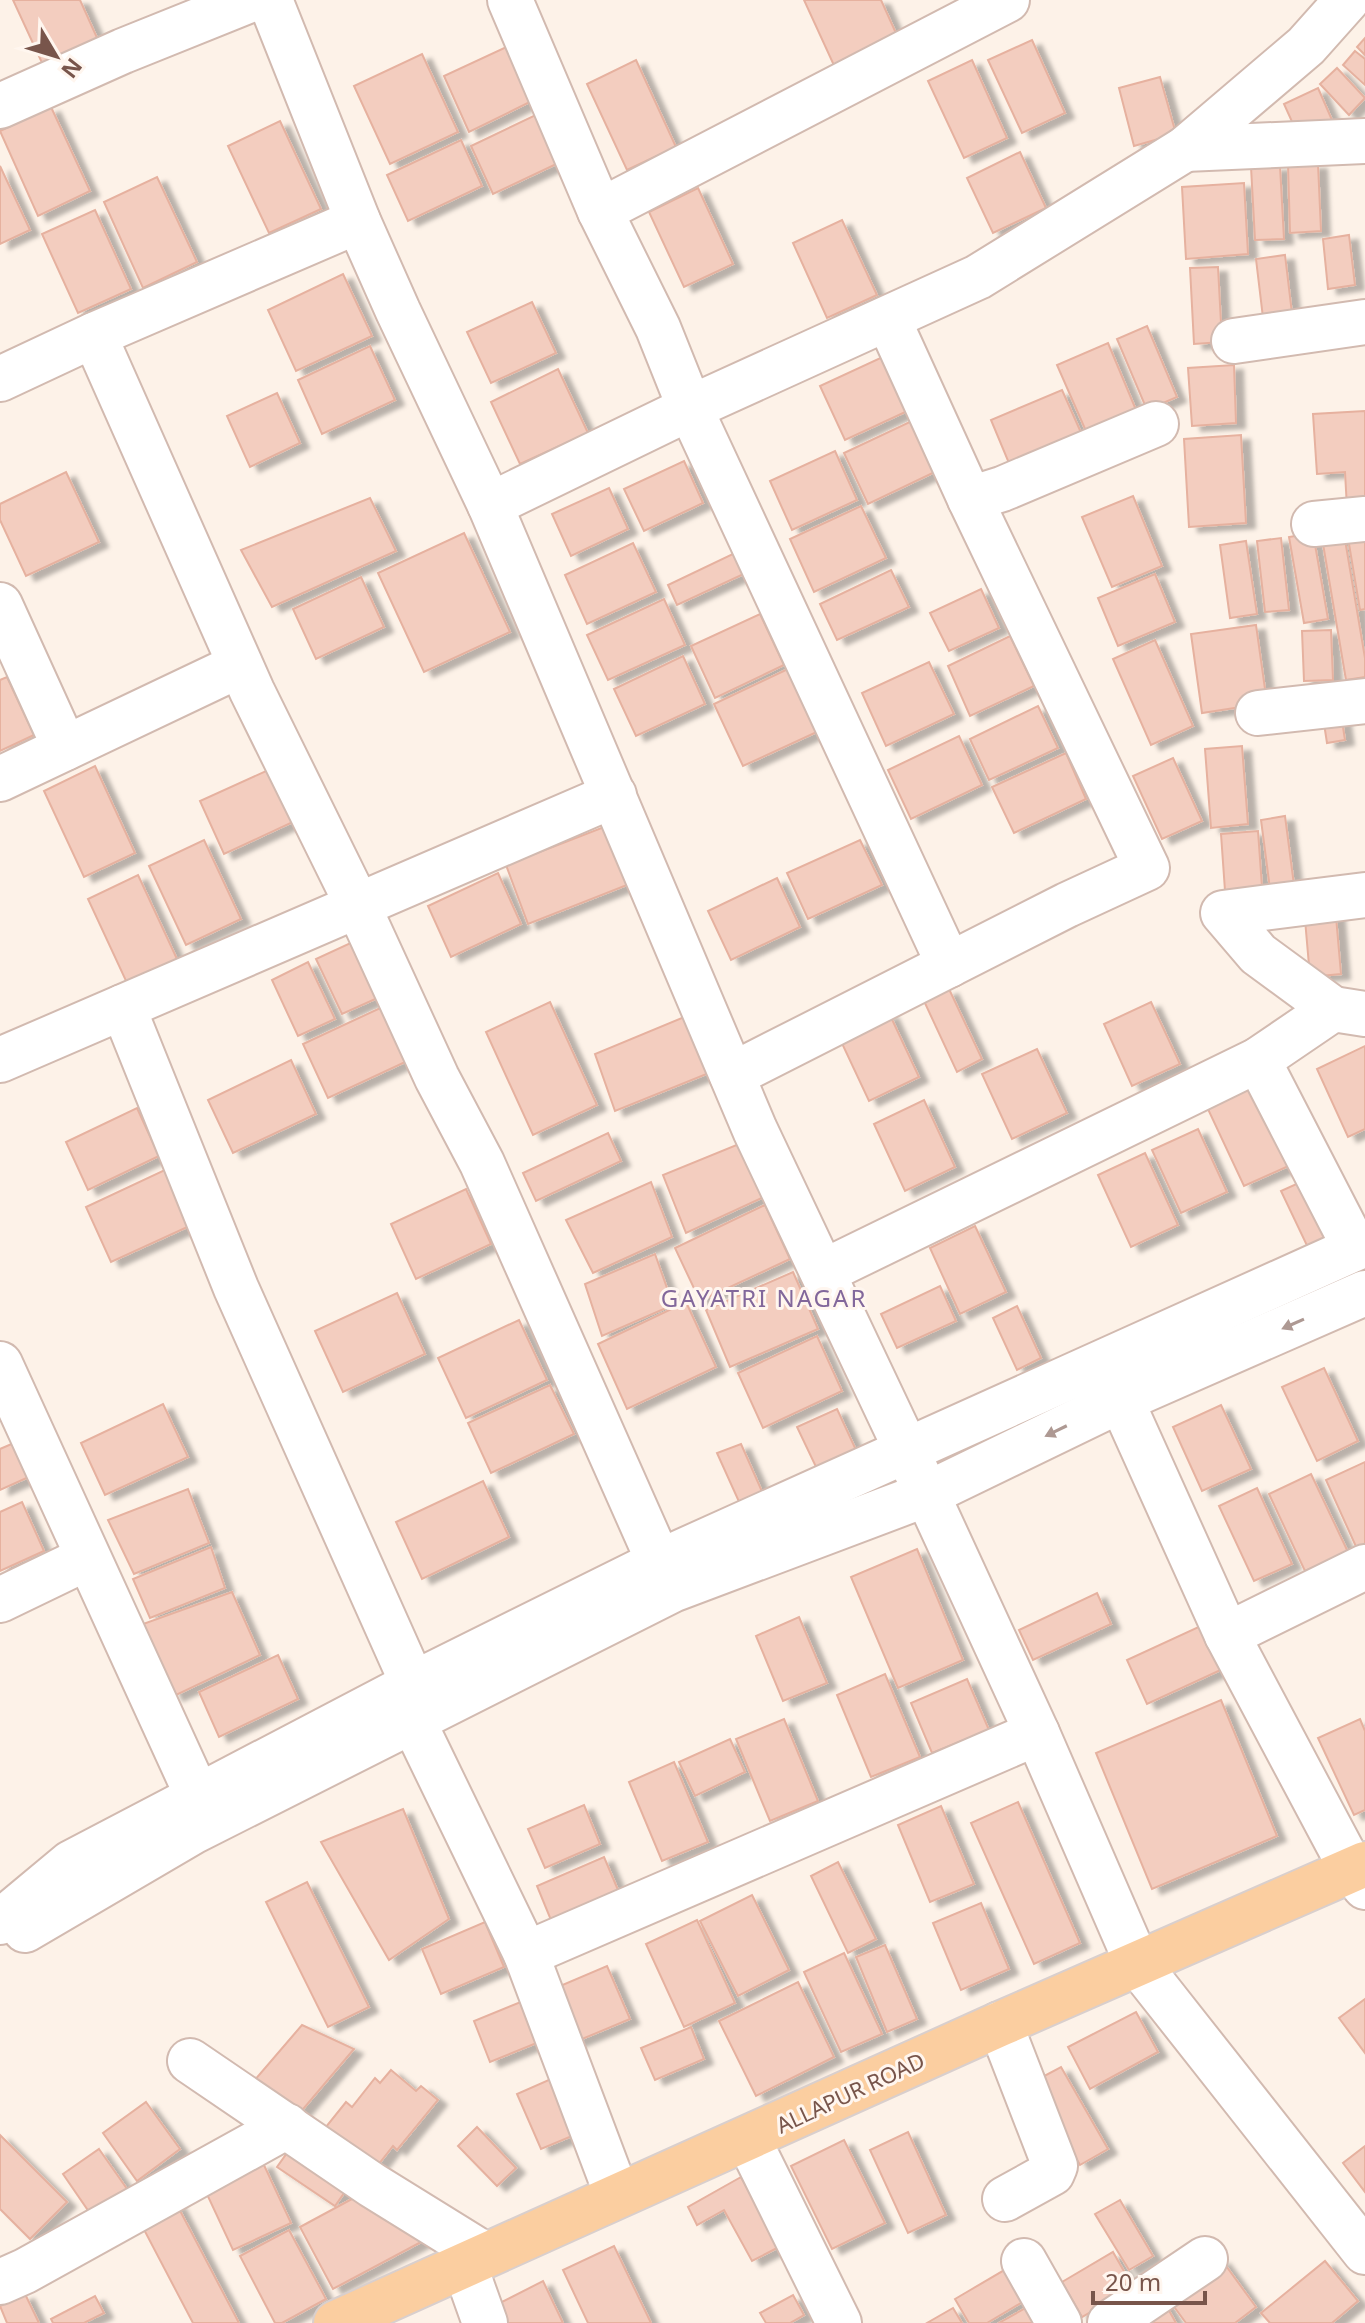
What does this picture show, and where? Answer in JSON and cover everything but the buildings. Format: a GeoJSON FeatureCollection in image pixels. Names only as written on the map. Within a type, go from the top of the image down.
{"type":"FeatureCollection","features":[{"type":"Feature","properties":{"kind":"main road","name":"ALLAPUR ROAD"},"geometry":{"type":"LineString","coordinates":[[336,2323],[1137,1963],[1361,1873]]}},
{"type":"Feature","properties":{"kind":"street"},"geometry":{"type":"LineString","coordinates":[[0,106],[123,51],[250,0]]}},
{"type":"Feature","properties":{"kind":"street"},"geometry":{"type":"LineString","coordinates":[[270,0],[358,221],[490,505],[755,1130],[1037,1733],[1137,1963],[1365,2252]]}},
{"type":"Feature","properties":{"kind":"street"},"geometry":{"type":"LineString","coordinates":[[510,0],[600,211],[658,328],[690,408],[949,965]]}},
{"type":"Feature","properties":{"kind":"street"},"geometry":{"type":"LineString","coordinates":[[600,211],[1007,0]]}},
{"type":"Feature","properties":{"kind":"street"},"geometry":{"type":"LineString","coordinates":[[490,505],[690,408],[978,277],[1185,149],[1306,46],[1347,0]]}},
{"type":"Feature","properties":{"kind":"street"},"geometry":{"type":"LineString","coordinates":[[1185,149],[1365,141]]}},
{"type":"Feature","properties":{"kind":"street"},"geometry":{"type":"LineString","coordinates":[[0,379],[358,221]]}},
{"type":"Feature","properties":{"kind":"street"},"geometry":{"type":"LineString","coordinates":[[732,1075],[1147,868],[970,499],[888,319]]}},
{"type":"Feature","properties":{"kind":"street"},"geometry":{"type":"LineString","coordinates":[[1234,341],[1365,322]]}},
{"type":"Feature","properties":{"kind":"street"},"geometry":{"type":"LineString","coordinates":[[94,335],[240,665],[358,906],[437,1078],[482,1163],[659,1562]]}},
{"type":"Feature","properties":{"kind":"street"},"geometry":{"type":"LineString","coordinates":[[970,499],[1002,489],[1156,424]]}},
{"type":"Feature","properties":{"kind":"street"},"geometry":{"type":"LineString","coordinates":[[1314,524],[1365,519]]}},
{"type":"Feature","properties":{"kind":"street"},"geometry":{"type":"LineString","coordinates":[[0,605],[65,748]]}},
{"type":"Feature","properties":{"kind":"street"},"geometry":{"type":"LineString","coordinates":[[0,779],[240,665]]}},
{"type":"Feature","properties":{"kind":"street"},"geometry":{"type":"LineString","coordinates":[[1258,713],[1365,701]]}},
{"type":"Feature","properties":{"kind":"street"},"geometry":{"type":"LineString","coordinates":[[0,1060],[614,795]]}},
{"type":"Feature","properties":{"kind":"street"},"geometry":{"type":"LineString","coordinates":[[823,1272],[1258,1060],[1349,1012],[1258,954],[1223,913],[1365,895]]}},
{"type":"Feature","properties":{"kind":"street"},"geometry":{"type":"LineString","coordinates":[[123,1007],[236,1288],[413,1703],[526,1954],[617,2195]]}},
{"type":"Feature","properties":{"kind":"street"},"geometry":{"type":"LineString","coordinates":[[0,1947],[46,1916],[659,1562],[1360,1246],[1258,1060]]}},
{"type":"Feature","properties":{"kind":"street"},"geometry":{"type":"LineString","coordinates":[[0,1922],[71,1863],[198,1797],[672,1590],[927,1494],[1121,1400],[1365,1293]]}},
{"type":"Feature","properties":{"kind":"street"},"geometry":{"type":"LineString","coordinates":[[0,1364],[198,1797]]}},
{"type":"Feature","properties":{"kind":"street"},"geometry":{"type":"LineString","coordinates":[[1121,1400],[1227,1635],[1361,1873]]}},
{"type":"Feature","properties":{"kind":"street"},"geometry":{"type":"LineString","coordinates":[[0,1600],[87,1558]]}},
{"type":"Feature","properties":{"kind":"street"},"geometry":{"type":"LineString","coordinates":[[1227,1635],[1365,1567]]}},
{"type":"Feature","properties":{"kind":"street"},"geometry":{"type":"LineString","coordinates":[[526,1954],[1037,1733]]}},
{"type":"Feature","properties":{"kind":"street"},"geometry":{"type":"LineString","coordinates":[[1000,2024],[1055,2166],[1052,2173],[1005,2199]]}},
{"type":"Feature","properties":{"kind":"street"},"geometry":{"type":"LineString","coordinates":[[190,2061],[372,2185],[475,2260],[485,2323]]}},
{"type":"Feature","properties":{"kind":"street"},"geometry":{"type":"LineString","coordinates":[[0,2282],[287,2126]]}},
{"type":"Feature","properties":{"kind":"street"},"geometry":{"type":"LineString","coordinates":[[748,2139],[839,2323]]}},
{"type":"Feature","properties":{"kind":"street"},"geometry":{"type":"LineString","coordinates":[[1110,2323],[1205,2259]]}},
{"type":"Feature","properties":{"kind":"street"},"geometry":{"type":"LineString","coordinates":[[1024,2261],[1059,2323]]}},
{"type":"Feature","properties":{"kind":"district","name":"GAYATRI NAGAR"},"geometry":{"type":"Point","coordinates":[764,1297]}}]}
